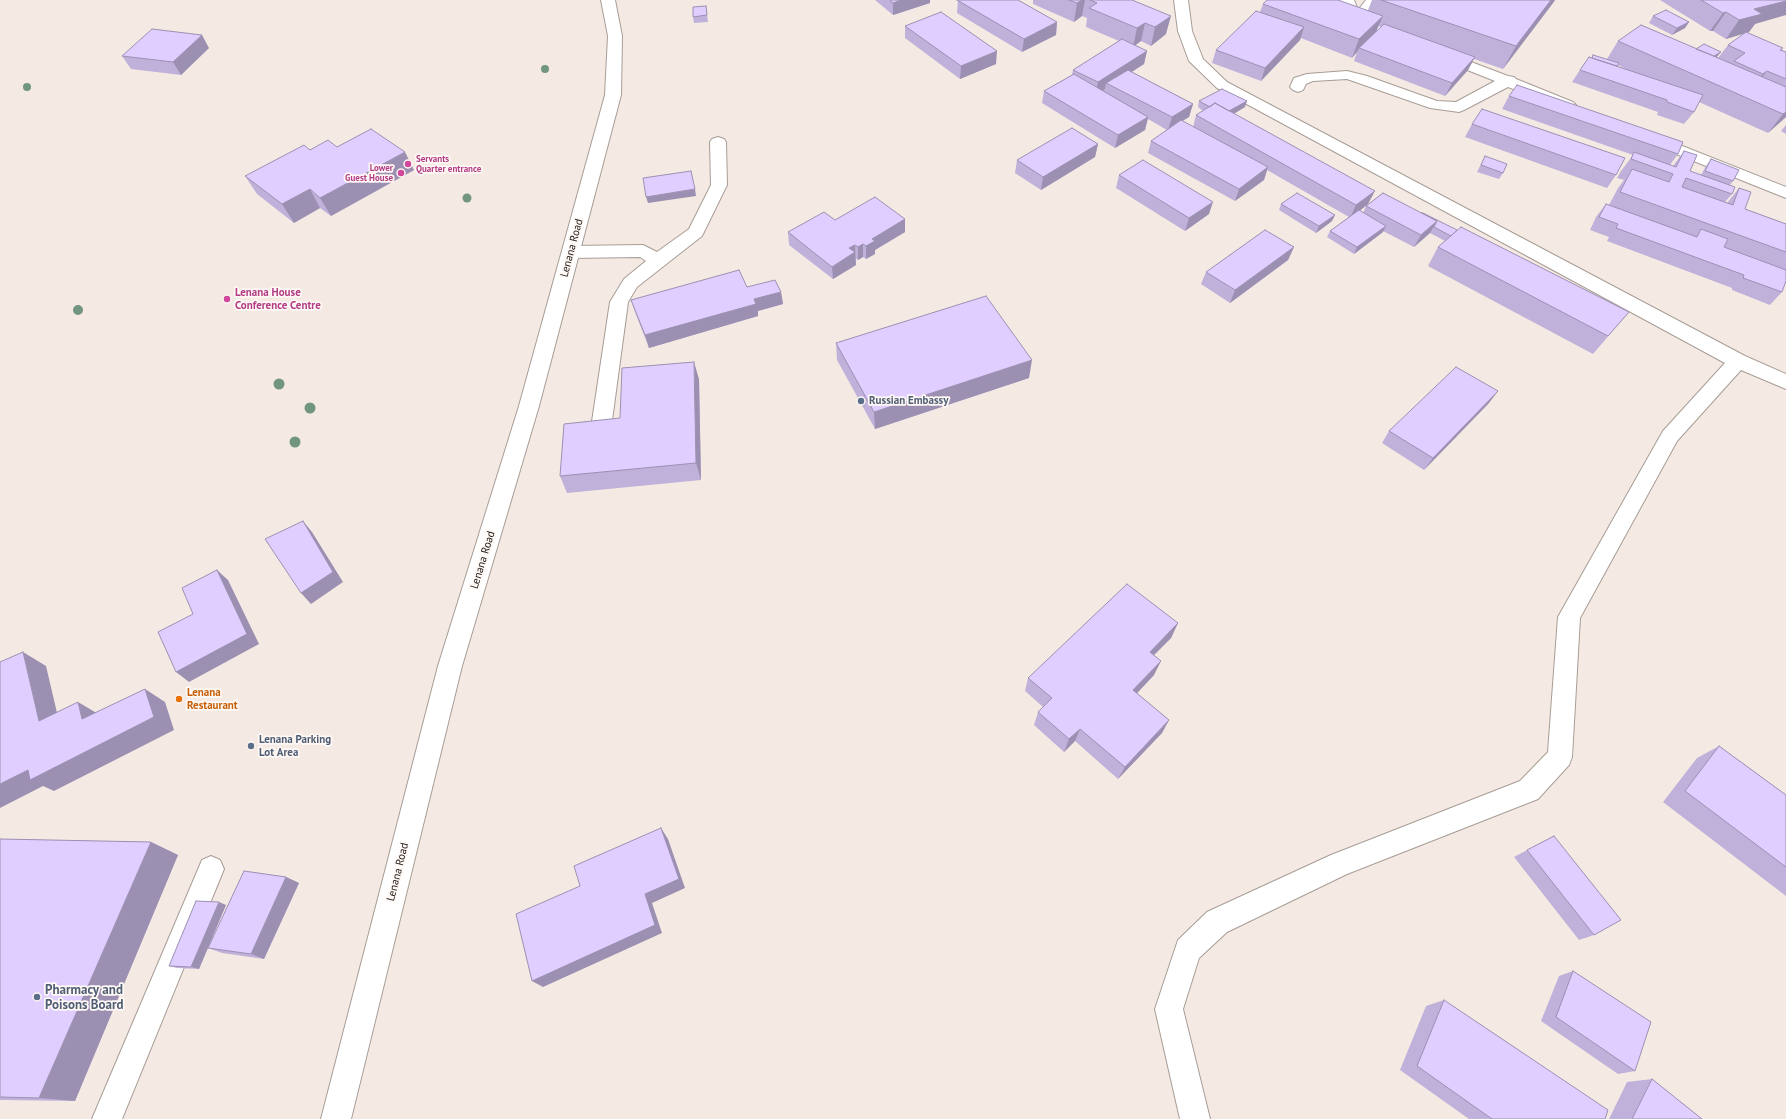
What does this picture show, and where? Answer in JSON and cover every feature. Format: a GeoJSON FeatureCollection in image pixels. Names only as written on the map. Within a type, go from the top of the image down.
{"type":"FeatureCollection","features":[{"type":"Feature","properties":{"kind":"street","name":"Lenana Road"},"geometry":{"type":"LineString","coordinates":[[336,1119],[450,666],[529,406],[613,95],[615,36],[608,0]]}},
{"type":"Feature","properties":{"kind":"street"},"geometry":{"type":"LineString","coordinates":[[1181,0],[1185,31],[1196,61],[1222,84],[1738,361],[1786,382]]}},
{"type":"Feature","properties":{"kind":"street"},"geometry":{"type":"LineString","coordinates":[[1346,0],[1355,22]]}},
{"type":"Feature","properties":{"kind":"street"},"geometry":{"type":"LineString","coordinates":[[1355,22],[1371,3]]}},
{"type":"Feature","properties":{"kind":"street"},"geometry":{"type":"LineString","coordinates":[[1355,22],[1509,80],[1582,110]]}},
{"type":"Feature","properties":{"kind":"street"},"geometry":{"type":"LineString","coordinates":[[1298,87],[1299,81],[1312,77],[1347,75],[1435,104],[1458,107],[1509,80]]}},
{"type":"Feature","properties":{"kind":"street"},"geometry":{"type":"LineString","coordinates":[[1640,134],[1786,193]]}},
{"type":"Feature","properties":{"kind":"street"},"geometry":{"type":"LineString","coordinates":[[601,428],[619,302],[630,283],[696,232],[719,185],[718,142]]}},
{"type":"Feature","properties":{"kind":"street"},"geometry":{"type":"LineString","coordinates":[[571,252],[643,251],[658,260]]}},
{"type":"Feature","properties":{"kind":"street"},"geometry":{"type":"LineString","coordinates":[[1195,1119],[1169,1009],[1188,950],[1217,922],[1312,876],[1529,790],[1560,757],[1569,616],[1670,436],[1738,361]]}},
{"type":"Feature","properties":{"kind":"street"},"geometry":{"type":"LineString","coordinates":[[107,1119],[210,869]]}},
{"type":"Feature","properties":{"kind":"building"},"geometry":{"type":"Polygon","coordinates":[[[890,0],[901,0],[893,3],[890,0]]]}},
{"type":"Feature","properties":{"kind":"building"},"geometry":{"type":"Polygon","coordinates":[[[957,0],[1018,0],[1057,22],[1024,39],[957,0]]]}},
{"type":"Feature","properties":{"kind":"building"},"geometry":{"type":"Polygon","coordinates":[[[1069,0],[1082,0],[1077,3],[1069,0]]]}},
{"type":"Feature","properties":{"kind":"building"},"geometry":{"type":"Polygon","coordinates":[[[1090,0],[1132,0],[1171,16],[1155,27],[1145,23],[1137,28],[1089,8],[1097,3],[1090,0]]]}},
{"type":"Feature","properties":{"kind":"building"},"geometry":{"type":"Polygon","coordinates":[[[1267,0],[1338,0],[1383,16],[1359,39],[1263,4],[1267,0]]]}},
{"type":"Feature","properties":{"kind":"building"},"geometry":{"type":"Polygon","coordinates":[[[1381,0],[1551,0],[1516,46],[1381,0]]]}},
{"type":"Feature","properties":{"kind":"building"},"geometry":{"type":"Polygon","coordinates":[[[1701,0],[1786,1],[1754,9],[1762,14],[1739,20],[1726,12],[1723,13],[1701,0]]]}},
{"type":"Feature","properties":{"kind":"building"},"geometry":{"type":"Polygon","coordinates":[[[706,6],[707,15],[693,17],[693,7],[706,6]]]}},
{"type":"Feature","properties":{"kind":"building"},"geometry":{"type":"Polygon","coordinates":[[[1666,10],[1689,22],[1677,28],[1653,16],[1666,10]]]}},
{"type":"Feature","properties":{"kind":"building"},"geometry":{"type":"Polygon","coordinates":[[[1256,11],[1304,27],[1265,68],[1216,50],[1256,11]]]}},
{"type":"Feature","properties":{"kind":"building"},"geometry":{"type":"Polygon","coordinates":[[[941,12],[997,51],[961,66],[905,26],[941,12]]]}},
{"type":"Feature","properties":{"kind":"building"},"geometry":{"type":"Polygon","coordinates":[[[1384,24],[1475,57],[1452,83],[1359,48],[1384,24]]]}},
{"type":"Feature","properties":{"kind":"building"},"geometry":{"type":"Polygon","coordinates":[[[1641,25],[1786,87],[1786,112],[1783,114],[1618,41],[1641,25]]]}},
{"type":"Feature","properties":{"kind":"building"},"geometry":{"type":"Polygon","coordinates":[[[152,29],[202,35],[173,62],[122,56],[152,29]]]}},
{"type":"Feature","properties":{"kind":"building"},"geometry":{"type":"Polygon","coordinates":[[[1746,32],[1783,48],[1780,50],[1786,52],[1786,79],[1767,71],[1763,74],[1734,61],[1745,53],[1728,45],[1746,32]]]}},
{"type":"Feature","properties":{"kind":"building"},"geometry":{"type":"Polygon","coordinates":[[[1122,39],[1147,51],[1098,82],[1073,70],[1122,39]]]}},
{"type":"Feature","properties":{"kind":"building"},"geometry":{"type":"Polygon","coordinates":[[[1704,44],[1721,52],[1714,56],[1696,49],[1704,44]]]}},
{"type":"Feature","properties":{"kind":"building"},"geometry":{"type":"Polygon","coordinates":[[[1593,55],[1619,63],[1617,66],[1592,58],[1593,55]]]}},
{"type":"Feature","properties":{"kind":"building"},"geometry":{"type":"Polygon","coordinates":[[[1589,57],[1703,95],[1694,112],[1667,102],[1667,100],[1580,70],[1589,57]]]}},
{"type":"Feature","properties":{"kind":"building"},"geometry":{"type":"Polygon","coordinates":[[[1128,70],[1193,104],[1172,117],[1106,83],[1128,70]]]}},
{"type":"Feature","properties":{"kind":"building"},"geometry":{"type":"Polygon","coordinates":[[[1074,74],[1148,117],[1118,135],[1044,91],[1074,74]]]}},
{"type":"Feature","properties":{"kind":"building"},"geometry":{"type":"Polygon","coordinates":[[[1517,85],[1683,142],[1678,154],[1509,96],[1517,85]]]}},
{"type":"Feature","properties":{"kind":"building"},"geometry":{"type":"Polygon","coordinates":[[[1222,89],[1247,101],[1229,111],[1215,103],[1210,107],[1199,101],[1222,89]]]}},
{"type":"Feature","properties":{"kind":"building"},"geometry":{"type":"Polygon","coordinates":[[[1215,103],[1375,191],[1356,205],[1196,115],[1215,103]]]}},
{"type":"Feature","properties":{"kind":"building"},"geometry":{"type":"Polygon","coordinates":[[[1482,109],[1625,158],[1616,175],[1472,124],[1482,109]]]}},
{"type":"Feature","properties":{"kind":"building"},"geometry":{"type":"Polygon","coordinates":[[[1181,120],[1268,167],[1239,189],[1151,141],[1181,120]]]}},
{"type":"Feature","properties":{"kind":"building"},"geometry":{"type":"Polygon","coordinates":[[[1072,128],[1098,144],[1043,177],[1017,160],[1072,128]]]}},
{"type":"Feature","properties":{"kind":"building"},"geometry":{"type":"Polygon","coordinates":[[[371,129],[405,152],[320,198],[310,189],[282,204],[245,176],[304,145],[310,150],[328,140],[337,147],[371,129]]]}},
{"type":"Feature","properties":{"kind":"building"},"geometry":{"type":"Polygon","coordinates":[[[1684,151],[1697,155],[1690,171],[1735,187],[1732,194],[1686,178],[1682,187],[1733,205],[1739,188],[1751,192],[1745,209],[1786,224],[1786,252],[1620,192],[1632,169],[1669,182],[1673,174],[1631,159],[1634,152],[1676,167],[1684,151]]]}},
{"type":"Feature","properties":{"kind":"building"},"geometry":{"type":"Polygon","coordinates":[[[1485,156],[1507,164],[1503,173],[1481,165],[1485,156]]]}},
{"type":"Feature","properties":{"kind":"building"},"geometry":{"type":"Polygon","coordinates":[[[1711,159],[1739,170],[1733,181],[1705,171],[1711,159]]]}},
{"type":"Feature","properties":{"kind":"building"},"geometry":{"type":"Polygon","coordinates":[[[1143,160],[1213,202],[1189,218],[1119,175],[1143,160]]]}},
{"type":"Feature","properties":{"kind":"building"},"geometry":{"type":"Polygon","coordinates":[[[691,171],[695,189],[646,197],[643,178],[691,171]]]}},
{"type":"Feature","properties":{"kind":"building"},"geometry":{"type":"Polygon","coordinates":[[[1297,193],[1335,215],[1319,226],[1281,204],[1297,193]]]}},
{"type":"Feature","properties":{"kind":"building"},"geometry":{"type":"Polygon","coordinates":[[[1383,193],[1437,221],[1421,235],[1366,206],[1383,193]]]}},
{"type":"Feature","properties":{"kind":"building"},"geometry":{"type":"Polygon","coordinates":[[[875,197],[905,219],[872,239],[875,241],[866,246],[863,244],[858,247],[855,245],[849,248],[855,252],[832,267],[788,232],[824,212],[835,220],[875,197]]]}},
{"type":"Feature","properties":{"kind":"building"},"geometry":{"type":"Polygon","coordinates":[[[1606,204],[1697,237],[1701,229],[1728,239],[1724,247],[1786,270],[1786,281],[1782,292],[1743,278],[1744,275],[1616,228],[1618,224],[1599,217],[1606,204]]]}},
{"type":"Feature","properties":{"kind":"building"},"geometry":{"type":"Polygon","coordinates":[[[1359,210],[1386,226],[1357,247],[1330,231],[1359,210]]]}},
{"type":"Feature","properties":{"kind":"building"},"geometry":{"type":"Polygon","coordinates":[[[1422,213],[1457,230],[1451,236],[1434,227],[1437,221],[1422,213]]]}},
{"type":"Feature","properties":{"kind":"building"},"geometry":{"type":"Polygon","coordinates":[[[1461,227],[1629,312],[1608,336],[1438,247],[1461,227]]]}},
{"type":"Feature","properties":{"kind":"building"},"geometry":{"type":"Polygon","coordinates":[[[1265,230],[1294,247],[1235,290],[1206,272],[1265,230]]]}},
{"type":"Feature","properties":{"kind":"building"},"geometry":{"type":"Polygon","coordinates":[[[739,270],[747,287],[775,280],[781,292],[754,299],[756,304],[645,335],[631,300],[739,270]]]}},
{"type":"Feature","properties":{"kind":"building"},"geometry":{"type":"Polygon","coordinates":[[[986,296],[1032,360],[874,412],[836,343],[986,296]]]}},
{"type":"Feature","properties":{"kind":"building"},"geometry":{"type":"Polygon","coordinates":[[[694,362],[696,463],[560,476],[564,424],[620,418],[622,368],[694,362]]]}},
{"type":"Feature","properties":{"kind":"building"},"geometry":{"type":"Polygon","coordinates":[[[1456,367],[1498,391],[1433,458],[1389,431],[1456,367]]]}},
{"type":"Feature","properties":{"kind":"building"},"geometry":{"type":"Polygon","coordinates":[[[303,521],[333,572],[301,593],[265,539],[303,521]]]}},
{"type":"Feature","properties":{"kind":"building"},"geometry":{"type":"Polygon","coordinates":[[[217,570],[247,634],[176,672],[158,632],[193,614],[182,588],[217,570]]]}},
{"type":"Feature","properties":{"kind":"building"},"geometry":{"type":"Polygon","coordinates":[[[1127,584],[1178,623],[1150,652],[1161,661],[1133,690],[1169,720],[1125,767],[1080,729],[1069,739],[1038,712],[1052,698],[1028,678],[1127,584]]]}},
{"type":"Feature","properties":{"kind":"building"},"geometry":{"type":"Polygon","coordinates":[[[23,652],[39,721],[78,702],[82,719],[145,689],[154,717],[30,780],[28,770],[0,784],[0,662],[23,652]]]}},
{"type":"Feature","properties":{"kind":"building"},"geometry":{"type":"Polygon","coordinates":[[[1719,746],[1786,795],[1786,867],[1685,791],[1719,746]]]}},
{"type":"Feature","properties":{"kind":"building"},"geometry":{"type":"Polygon","coordinates":[[[661,828],[679,879],[645,894],[655,925],[532,981],[516,914],[580,886],[574,866],[661,828]]]}},
{"type":"Feature","properties":{"kind":"building"},"geometry":{"type":"Polygon","coordinates":[[[1554,836],[1621,920],[1594,935],[1527,850],[1554,836]]]}},
{"type":"Feature","properties":{"kind":"building"},"geometry":{"type":"Polygon","coordinates":[[[0,839],[151,842],[39,1098],[0,1097],[0,839]]]}},
{"type":"Feature","properties":{"kind":"building"},"geometry":{"type":"Polygon","coordinates":[[[244,871],[286,877],[251,954],[208,948],[244,871]]]}},
{"type":"Feature","properties":{"kind":"building"},"geometry":{"type":"Polygon","coordinates":[[[196,901],[219,902],[191,967],[169,966],[196,901]]]}},
{"type":"Feature","properties":{"kind":"building"},"geometry":{"type":"Polygon","coordinates":[[[1573,971],[1651,1022],[1635,1071],[1556,1017],[1573,971]]]}},
{"type":"Feature","properties":{"kind":"building"},"geometry":{"type":"Polygon","coordinates":[[[1444,1000],[1608,1110],[1605,1119],[1492,1119],[1417,1066],[1444,1000]]]}},
{"type":"Feature","properties":{"kind":"building"},"geometry":{"type":"Polygon","coordinates":[[[1652,1079],[1702,1119],[1632,1119],[1652,1079]]]}},
{"type":"Feature","properties":{"kind":"place","name":"Servants Quarter entrance"},"geometry":{"type":"Point","coordinates":[408,164]}},
{"type":"Feature","properties":{"kind":"place","name":"Lower Guest House"},"geometry":{"type":"Point","coordinates":[401,173]}},
{"type":"Feature","properties":{"kind":"place","name":"Lenana House Conference Centre"},"geometry":{"type":"Point","coordinates":[227,299]}},
{"type":"Feature","properties":{"kind":"place","name":"Russian Embassy"},"geometry":{"type":"Point","coordinates":[861,401]}},
{"type":"Feature","properties":{"kind":"place","name":"Lenana Restaurant"},"geometry":{"type":"Point","coordinates":[179,699]}},
{"type":"Feature","properties":{"kind":"place","name":"Lenana Parking Lot Area"},"geometry":{"type":"Point","coordinates":[251,746]}},
{"type":"Feature","properties":{"kind":"place","name":"Pharmacy and Poisons Board"},"geometry":{"type":"Point","coordinates":[37,997]}}]}
